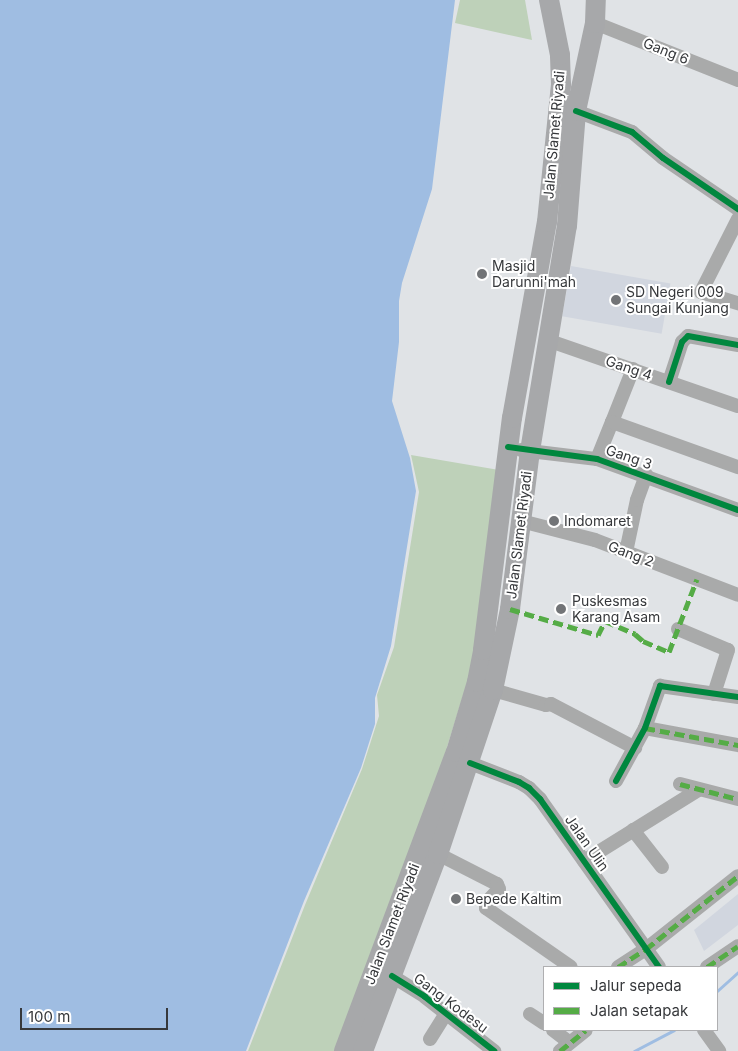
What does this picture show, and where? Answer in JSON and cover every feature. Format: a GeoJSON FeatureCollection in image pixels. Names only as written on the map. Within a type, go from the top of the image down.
{"type":"FeatureCollection","features":[{"type":"Feature","properties":{"kind":"highway","name":"Jalan Slamet Riyadi"},"geometry":{"type":"LineString","coordinates":[[363,1051],[392,976],[415,889],[477,682],[483,650],[512,418],[547,222],[561,84],[560,55],[549,0]]}},
{"type":"Feature","properties":{"kind":"highway","name":"Jalan Slamet Riyadi"},"geometry":{"type":"LineString","coordinates":[[344,1051],[415,889],[438,854],[493,690],[510,609],[530,451],[567,226],[576,111],[595,22],[596,0]]}},
{"type":"Feature","properties":{"kind":"highway"},"geometry":{"type":"LineString","coordinates":[[512,418],[535,424]]}},
{"type":"Feature","properties":{"kind":"street","name":"Gang 6"},"geometry":{"type":"LineString","coordinates":[[595,22],[738,80]]}},
{"type":"Feature","properties":{"kind":"street"},"geometry":{"type":"LineString","coordinates":[[576,111],[632,132],[663,158],[738,209]]}},
{"type":"Feature","properties":{"kind":"street"},"geometry":{"type":"LineString","coordinates":[[738,219],[702,292],[738,303]]}},
{"type":"Feature","properties":{"kind":"street"},"geometry":{"type":"LineString","coordinates":[[669,382],[682,342],[688,336],[738,345]]}},
{"type":"Feature","properties":{"kind":"street","name":"Gang 4"},"geometry":{"type":"LineString","coordinates":[[548,340],[738,406]]}},
{"type":"Feature","properties":{"kind":"street"},"geometry":{"type":"LineString","coordinates":[[597,459],[633,369]]}},
{"type":"Feature","properties":{"kind":"street"},"geometry":{"type":"LineString","coordinates":[[612,422],[738,466]]}},
{"type":"Feature","properties":{"kind":"street","name":"Gang 3"},"geometry":{"type":"LineString","coordinates":[[508,447],[597,459],[646,475],[738,510]]}},
{"type":"Feature","properties":{"kind":"street"},"geometry":{"type":"LineString","coordinates":[[626,552],[637,500],[646,475]]}},
{"type":"Feature","properties":{"kind":"street","name":"Gang 2"},"geometry":{"type":"LineString","coordinates":[[521,521],[595,540],[738,595]]}},
{"type":"Feature","properties":{"kind":"street"},"geometry":{"type":"LineString","coordinates":[[678,628],[728,649],[714,694]]}},
{"type":"Feature","properties":{"kind":"street"},"geometry":{"type":"LineString","coordinates":[[616,781],[636,748],[660,686],[738,698]]}},
{"type":"Feature","properties":{"kind":"street"},"geometry":{"type":"LineString","coordinates":[[493,690],[546,705],[551,704],[636,748]]}},
{"type":"Feature","properties":{"kind":"street"},"geometry":{"type":"LineString","coordinates":[[645,728],[738,745]]}},
{"type":"Feature","properties":{"kind":"street","name":"Jalan Ulin"},"geometry":{"type":"LineString","coordinates":[[470,762],[530,788],[658,966]]}},
{"type":"Feature","properties":{"kind":"street"},"geometry":{"type":"LineString","coordinates":[[680,784],[738,799]]}},
{"type":"Feature","properties":{"kind":"street"},"geometry":{"type":"LineString","coordinates":[[584,861],[698,790]]}},
{"type":"Feature","properties":{"kind":"street"},"geometry":{"type":"LineString","coordinates":[[633,830],[662,867]]}},
{"type":"Feature","properties":{"kind":"street"},"geometry":{"type":"LineString","coordinates":[[438,854],[497,884],[499,889],[486,903],[486,908],[570,966]]}},
{"type":"Feature","properties":{"kind":"street"},"geometry":{"type":"LineString","coordinates":[[620,966],[646,949],[738,876]]}},
{"type":"Feature","properties":{"kind":"street"},"geometry":{"type":"LineString","coordinates":[[708,966],[738,946]]}},
{"type":"Feature","properties":{"kind":"street","name":"Gang Kodesu"},"geometry":{"type":"LineString","coordinates":[[392,976],[446,1013],[494,1051]]}},
{"type":"Feature","properties":{"kind":"street"},"geometry":{"type":"LineString","coordinates":[[430,1039],[446,1013]]}},
{"type":"Feature","properties":{"kind":"street"},"geometry":{"type":"LineString","coordinates":[[530,1014],[543,1022]]}},
{"type":"Feature","properties":{"kind":"street"},"geometry":{"type":"LineString","coordinates":[[555,1031],[564,1046],[585,1031]]}},
{"type":"Feature","properties":{"kind":"street"},"geometry":{"type":"LineString","coordinates":[[705,1031],[719,1051]]}},
{"type":"Feature","properties":{"kind":"shaded area","name":"SD Negeri 009 Sungai Kunjang"},"geometry":{"type":"Polygon","coordinates":[[[571,266],[670,284],[662,334],[562,316],[571,266]]]}},
{"type":"Feature","properties":{"kind":"shaded area"},"geometry":{"type":"Polygon","coordinates":[[[738,894],[738,925],[704,951],[694,930],[738,894]]]}},
{"type":"Feature","properties":{"kind":"green space"},"geometry":{"type":"Polygon","coordinates":[[[460,0],[525,0],[532,40],[455,23],[460,0]]]}},
{"type":"Feature","properties":{"kind":"green space"},"geometry":{"type":"Polygon","coordinates":[[[411,455],[499,470],[475,657],[435,786],[334,1051],[248,1051],[305,905],[362,769],[379,716],[377,695],[394,647],[419,492],[411,455]]]}},
{"type":"Feature","properties":{"kind":"water"},"geometry":{"type":"Polygon","coordinates":[[[0,0],[455,0],[432,189],[402,283],[399,301],[399,342],[392,401],[410,458],[416,491],[391,646],[375,698],[375,724],[361,768],[304,901],[246,1051],[0,1051],[0,0]]]}},
{"type":"Feature","properties":{"kind":"waterway"},"geometry":{"type":"LineString","coordinates":[[718,990],[738,972]]}},
{"type":"Feature","properties":{"kind":"waterway"},"geometry":{"type":"LineString","coordinates":[[634,1051],[672,1031]]}},
{"type":"Feature","properties":{"kind":"marked path"},"geometry":{"type":"LineString","coordinates":[[510,609],[598,635],[605,621],[669,652],[697,579]]}},
{"type":"Feature","properties":{"kind":"marked path"},"geometry":{"type":"LineString","coordinates":[[645,728],[738,745]]}},
{"type":"Feature","properties":{"kind":"marked path"},"geometry":{"type":"LineString","coordinates":[[680,784],[738,799]]}},
{"type":"Feature","properties":{"kind":"marked path"},"geometry":{"type":"LineString","coordinates":[[620,966],[646,949],[738,876]]}},
{"type":"Feature","properties":{"kind":"marked path"},"geometry":{"type":"LineString","coordinates":[[708,966],[738,946]]}},
{"type":"Feature","properties":{"kind":"marked path"},"geometry":{"type":"LineString","coordinates":[[560,1051],[585,1031]]}},
{"type":"Feature","properties":{"kind":"cycle path"},"geometry":{"type":"LineString","coordinates":[[576,111],[632,132],[663,158],[738,209]]}},
{"type":"Feature","properties":{"kind":"cycle path"},"geometry":{"type":"LineString","coordinates":[[669,382],[682,342],[688,336],[738,345]]}},
{"type":"Feature","properties":{"kind":"cycle path"},"geometry":{"type":"LineString","coordinates":[[508,447],[597,459],[738,510]]}},
{"type":"Feature","properties":{"kind":"cycle path"},"geometry":{"type":"LineString","coordinates":[[616,781],[645,728],[660,686],[738,697]]}},
{"type":"Feature","properties":{"kind":"cycle path"},"geometry":{"type":"LineString","coordinates":[[470,763],[519,782],[529,788],[540,799],[658,966]]}},
{"type":"Feature","properties":{"kind":"cycle path"},"geometry":{"type":"LineString","coordinates":[[392,976],[425,997],[494,1051]]}},
{"type":"Feature","properties":{"kind":"place","name":"Masjid Darunni'mah"},"geometry":{"type":"Point","coordinates":[482,274]}},
{"type":"Feature","properties":{"kind":"place","name":"SD Negeri 009 Sungai Kunjang"},"geometry":{"type":"Point","coordinates":[616,300]}},
{"type":"Feature","properties":{"kind":"place","name":"Indomaret"},"geometry":{"type":"Point","coordinates":[554,521]}},
{"type":"Feature","properties":{"kind":"place","name":"Puskesmas Karang Asam"},"geometry":{"type":"Point","coordinates":[561,609]}},
{"type":"Feature","properties":{"kind":"place","name":"Bepede Kaltim"},"geometry":{"type":"Point","coordinates":[456,899]}}]}
